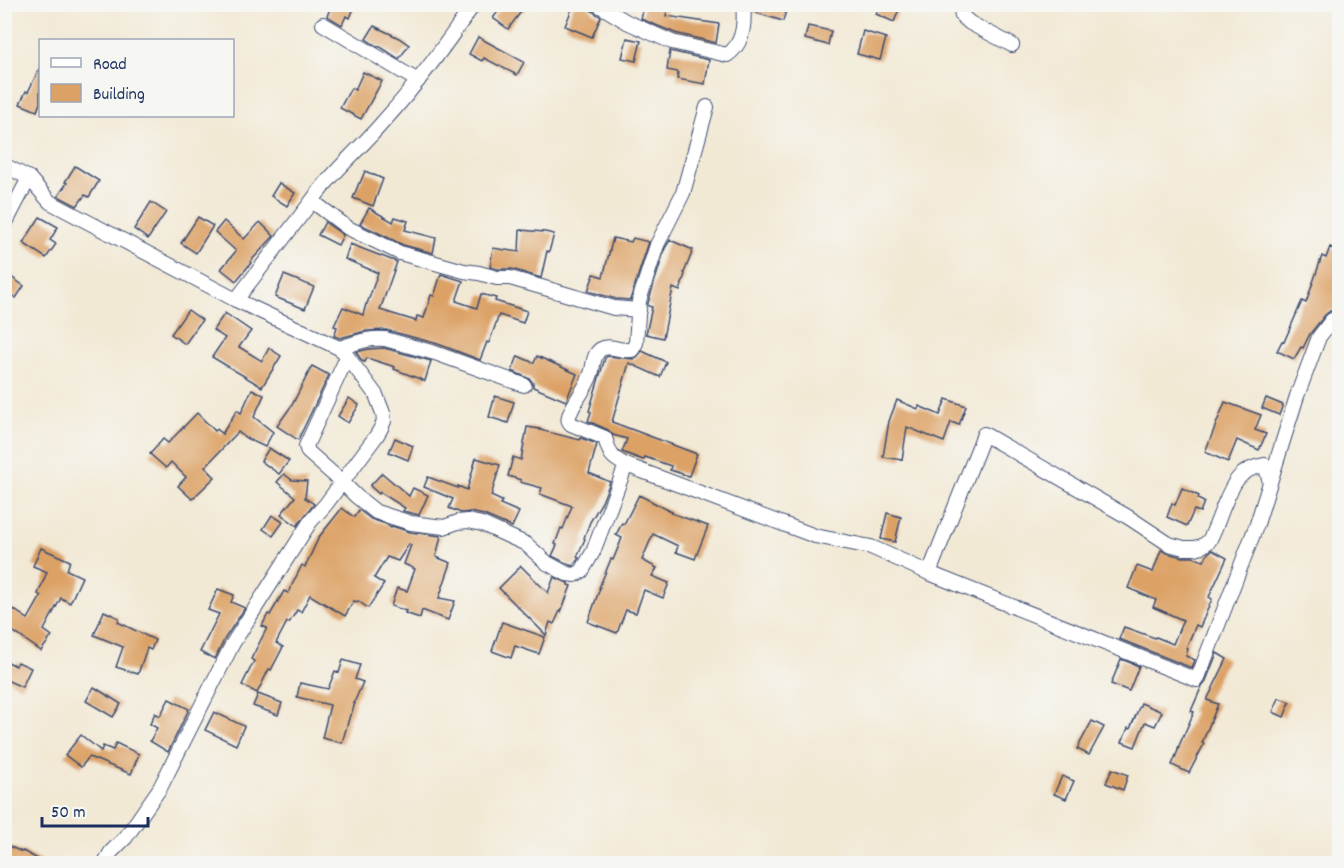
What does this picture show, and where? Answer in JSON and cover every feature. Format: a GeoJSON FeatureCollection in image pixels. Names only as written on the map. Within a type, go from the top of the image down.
{"type":"FeatureCollection","features":[{"type":"Feature","properties":{"kind":"street"},"geometry":{"type":"LineString","coordinates":[[236,300],[323,186],[383,123],[418,81],[474,4]]}},
{"type":"Feature","properties":{"kind":"street"},"geometry":{"type":"LineString","coordinates":[[597,4],[627,22],[672,42],[728,55],[737,46],[744,26],[743,4]]}},
{"type":"Feature","properties":{"kind":"street"},"geometry":{"type":"LineString","coordinates":[[960,4],[962,16],[970,23],[1012,45]]}},
{"type":"Feature","properties":{"kind":"street"},"geometry":{"type":"LineString","coordinates":[[323,24],[418,81]]}},
{"type":"Feature","properties":{"kind":"street"},"geometry":{"type":"LineString","coordinates":[[707,107],[682,193],[657,245],[639,301],[636,343],[632,350],[625,351],[607,346],[598,350],[593,359],[591,374],[568,421],[605,438],[610,454],[626,465],[815,536],[871,547],[929,573],[1197,680],[1257,524],[1297,396],[1319,337],[1332,320],[1340,318]]}},
{"type":"Feature","properties":{"kind":"street"},"geometry":{"type":"LineString","coordinates":[[4,165],[29,178],[50,202],[236,300],[343,353],[376,395],[383,413],[384,421],[377,435],[310,522],[233,644],[160,788],[104,864]]}},
{"type":"Feature","properties":{"kind":"street"},"geometry":{"type":"LineString","coordinates":[[4,226],[29,178]]}},
{"type":"Feature","properties":{"kind":"street"},"geometry":{"type":"LineString","coordinates":[[312,201],[348,228],[412,258],[464,271],[510,279],[614,308],[639,310]]}},
{"type":"Feature","properties":{"kind":"street"},"geometry":{"type":"LineString","coordinates":[[524,385],[435,353],[385,339],[368,339],[343,353],[306,446],[308,452],[376,512],[411,523],[444,527],[468,521],[482,524],[526,544],[547,563],[567,574],[575,575],[582,571],[593,552],[626,465]]}},
{"type":"Feature","properties":{"kind":"street"},"geometry":{"type":"LineString","coordinates":[[929,573],[984,434],[1128,517],[1169,544],[1184,548],[1202,546],[1209,541],[1231,487],[1243,473],[1265,465],[1270,482]]}},
{"type":"Feature","properties":{"kind":"building"},"geometry":{"type":"Polygon","coordinates":[[[319,4],[351,4],[350,6],[354,8],[350,18],[346,16],[342,25],[327,16],[330,9],[319,4]]]}},
{"type":"Feature","properties":{"kind":"building"},"geometry":{"type":"Polygon","coordinates":[[[504,4],[527,4],[508,29],[493,18],[504,4]]]}},
{"type":"Feature","properties":{"kind":"building"},"geometry":{"type":"Polygon","coordinates":[[[574,4],[588,4],[592,11],[601,17],[592,37],[565,26],[574,4]]]}},
{"type":"Feature","properties":{"kind":"building"},"geometry":{"type":"Polygon","coordinates":[[[752,4],[788,4],[783,21],[753,12],[752,4]]]}},
{"type":"Feature","properties":{"kind":"building"},"geometry":{"type":"Polygon","coordinates":[[[880,4],[901,4],[894,22],[876,14],[880,4]]]}},
{"type":"Feature","properties":{"kind":"building"},"geometry":{"type":"Polygon","coordinates":[[[644,6],[667,11],[666,16],[719,24],[716,43],[675,33],[641,19],[644,6]]]}},
{"type":"Feature","properties":{"kind":"building"},"geometry":{"type":"Polygon","coordinates":[[[374,26],[409,45],[399,59],[366,39],[374,26]]]}},
{"type":"Feature","properties":{"kind":"building"},"geometry":{"type":"Polygon","coordinates":[[[808,26],[831,31],[828,45],[805,39],[808,26]]]}},
{"type":"Feature","properties":{"kind":"building"},"geometry":{"type":"Polygon","coordinates":[[[863,31],[886,38],[880,60],[857,54],[863,31]]]}},
{"type":"Feature","properties":{"kind":"building"},"geometry":{"type":"Polygon","coordinates":[[[478,37],[524,62],[517,75],[484,58],[482,61],[469,54],[478,37]]]}},
{"type":"Feature","properties":{"kind":"building"},"geometry":{"type":"Polygon","coordinates":[[[627,38],[641,41],[636,61],[622,58],[627,38]]]}},
{"type":"Feature","properties":{"kind":"building"},"geometry":{"type":"Polygon","coordinates":[[[670,51],[709,60],[705,84],[677,79],[678,72],[667,70],[670,51]]]}},
{"type":"Feature","properties":{"kind":"building"},"geometry":{"type":"Polygon","coordinates":[[[39,69],[37,111],[20,104],[26,91],[28,92],[39,69]]]}},
{"type":"Feature","properties":{"kind":"building"},"geometry":{"type":"Polygon","coordinates":[[[363,72],[382,81],[361,119],[340,108],[351,88],[355,90],[363,72]]]}},
{"type":"Feature","properties":{"kind":"building"},"geometry":{"type":"Polygon","coordinates":[[[75,166],[99,181],[89,197],[85,195],[77,206],[58,196],[75,166]]]}},
{"type":"Feature","properties":{"kind":"building"},"geometry":{"type":"Polygon","coordinates":[[[365,171],[383,179],[373,206],[353,198],[365,171]]]}},
{"type":"Feature","properties":{"kind":"building"},"geometry":{"type":"Polygon","coordinates":[[[279,183],[295,193],[287,206],[271,196],[279,183]]]}},
{"type":"Feature","properties":{"kind":"building"},"geometry":{"type":"Polygon","coordinates":[[[151,202],[166,212],[148,239],[134,229],[151,202]]]}},
{"type":"Feature","properties":{"kind":"building"},"geometry":{"type":"Polygon","coordinates":[[[369,208],[393,222],[395,217],[408,221],[405,230],[436,238],[433,253],[403,245],[360,224],[369,208]]]}},
{"type":"Feature","properties":{"kind":"building"},"geometry":{"type":"Polygon","coordinates":[[[40,217],[58,227],[50,240],[56,244],[46,258],[23,243],[40,217]]]}},
{"type":"Feature","properties":{"kind":"building"},"geometry":{"type":"Polygon","coordinates":[[[198,217],[213,226],[196,253],[181,243],[198,217]]]}},
{"type":"Feature","properties":{"kind":"building"},"geometry":{"type":"Polygon","coordinates":[[[224,221],[244,239],[260,222],[274,236],[236,281],[221,269],[236,251],[215,232],[224,221]]]}},
{"type":"Feature","properties":{"kind":"building"},"geometry":{"type":"Polygon","coordinates":[[[325,222],[343,235],[338,245],[318,235],[325,222]]]}},
{"type":"Feature","properties":{"kind":"building"},"geometry":{"type":"Polygon","coordinates":[[[520,230],[554,234],[549,252],[547,251],[541,278],[512,269],[490,267],[493,248],[519,252],[520,230]]]}},
{"type":"Feature","properties":{"kind":"building"},"geometry":{"type":"Polygon","coordinates":[[[613,238],[631,242],[633,238],[649,242],[630,300],[616,299],[588,291],[594,274],[603,277],[613,238]]]}},
{"type":"Feature","properties":{"kind":"building"},"geometry":{"type":"Polygon","coordinates":[[[670,240],[693,250],[680,291],[673,288],[663,338],[646,334],[652,307],[648,306],[648,303],[665,248],[670,240]]]}},
{"type":"Feature","properties":{"kind":"building"},"geometry":{"type":"Polygon","coordinates":[[[350,244],[397,262],[380,310],[416,321],[417,316],[424,318],[441,274],[463,281],[456,301],[477,308],[481,294],[496,298],[495,301],[527,311],[523,323],[499,315],[480,360],[438,344],[386,330],[366,331],[340,338],[334,336],[337,327],[334,326],[343,307],[363,315],[378,273],[345,259],[350,244]]]}},
{"type":"Feature","properties":{"kind":"building"},"geometry":{"type":"Polygon","coordinates":[[[1330,247],[1340,251],[1340,309],[1330,311],[1325,315],[1294,359],[1277,351],[1282,341],[1284,342],[1302,301],[1306,303],[1322,256],[1326,258],[1330,247]]]}},
{"type":"Feature","properties":{"kind":"building"},"geometry":{"type":"Polygon","coordinates":[[[4,272],[24,286],[16,298],[4,290],[4,272]]]}},
{"type":"Feature","properties":{"kind":"building"},"geometry":{"type":"Polygon","coordinates":[[[284,275],[314,287],[305,309],[275,297],[284,275]]]}},
{"type":"Feature","properties":{"kind":"building"},"geometry":{"type":"Polygon","coordinates":[[[188,310],[202,320],[185,344],[171,334],[188,310]]]}},
{"type":"Feature","properties":{"kind":"building"},"geometry":{"type":"Polygon","coordinates":[[[225,313],[251,331],[239,347],[262,361],[269,348],[281,356],[262,387],[212,357],[225,338],[213,330],[225,313]]]}},
{"type":"Feature","properties":{"kind":"building"},"geometry":{"type":"Polygon","coordinates":[[[384,348],[431,361],[425,381],[394,369],[395,367],[367,358],[365,362],[362,361],[356,352],[384,348]]]}},
{"type":"Feature","properties":{"kind":"building"},"geometry":{"type":"Polygon","coordinates":[[[642,351],[666,362],[660,377],[629,363],[612,422],[697,454],[689,476],[670,470],[671,466],[645,457],[643,460],[622,452],[627,439],[613,435],[608,430],[588,421],[605,358],[608,356],[633,359],[642,351]]]}},
{"type":"Feature","properties":{"kind":"building"},"geometry":{"type":"Polygon","coordinates":[[[518,356],[534,363],[537,356],[577,374],[566,401],[533,387],[530,379],[512,371],[518,356]]]}},
{"type":"Feature","properties":{"kind":"building"},"geometry":{"type":"Polygon","coordinates":[[[312,366],[329,375],[298,440],[277,426],[292,405],[312,366]]]}},
{"type":"Feature","properties":{"kind":"building"},"geometry":{"type":"Polygon","coordinates":[[[252,389],[264,395],[254,417],[273,432],[265,447],[238,432],[205,467],[215,477],[192,499],[178,486],[186,477],[171,462],[166,468],[150,454],[163,439],[168,443],[197,413],[215,431],[217,429],[222,434],[237,410],[241,413],[252,389]]]}},
{"type":"Feature","properties":{"kind":"building"},"geometry":{"type":"Polygon","coordinates":[[[495,396],[514,402],[508,423],[489,417],[495,396]]]}},
{"type":"Feature","properties":{"kind":"building"},"geometry":{"type":"Polygon","coordinates":[[[349,398],[359,405],[348,423],[338,416],[349,398]]]}},
{"type":"Feature","properties":{"kind":"building"},"geometry":{"type":"Polygon","coordinates":[[[1266,398],[1283,405],[1279,415],[1262,408],[1266,398]]]}},
{"type":"Feature","properties":{"kind":"building"},"geometry":{"type":"Polygon","coordinates":[[[946,399],[966,406],[959,425],[951,422],[944,442],[907,427],[902,460],[883,457],[889,421],[897,400],[940,415],[946,399]]]}},
{"type":"Feature","properties":{"kind":"building"},"geometry":{"type":"Polygon","coordinates":[[[1225,402],[1261,415],[1255,430],[1266,434],[1259,450],[1237,440],[1228,462],[1205,452],[1225,402]]]}},
{"type":"Feature","properties":{"kind":"building"},"geometry":{"type":"Polygon","coordinates":[[[527,427],[580,440],[581,438],[597,444],[589,473],[610,482],[590,522],[577,557],[579,558],[573,566],[552,556],[561,528],[563,529],[572,506],[540,494],[542,488],[508,476],[513,457],[521,460],[527,427]]]}},
{"type":"Feature","properties":{"kind":"building"},"geometry":{"type":"Polygon","coordinates":[[[395,438],[413,446],[408,460],[389,452],[395,438]]]}},
{"type":"Feature","properties":{"kind":"building"},"geometry":{"type":"Polygon","coordinates":[[[269,448],[289,461],[279,474],[261,461],[269,448]]]}},
{"type":"Feature","properties":{"kind":"building"},"geometry":{"type":"Polygon","coordinates":[[[476,458],[500,465],[491,496],[502,501],[500,504],[519,512],[512,527],[484,515],[461,513],[449,508],[453,499],[424,487],[428,477],[467,490],[476,458]]]}},
{"type":"Feature","properties":{"kind":"building"},"geometry":{"type":"Polygon","coordinates":[[[382,473],[409,496],[413,488],[428,495],[419,515],[403,511],[405,508],[380,492],[379,494],[370,486],[382,473]]]}},
{"type":"Feature","properties":{"kind":"building"},"geometry":{"type":"Polygon","coordinates":[[[284,474],[292,480],[307,481],[305,498],[314,504],[297,526],[281,514],[295,497],[277,482],[284,474]]]}},
{"type":"Feature","properties":{"kind":"building"},"geometry":{"type":"Polygon","coordinates":[[[1182,488],[1199,496],[1198,499],[1204,502],[1200,512],[1194,510],[1187,526],[1167,517],[1172,503],[1175,505],[1182,488]]]}},
{"type":"Feature","properties":{"kind":"building"},"geometry":{"type":"Polygon","coordinates":[[[639,495],[671,513],[708,526],[695,559],[676,552],[678,546],[653,534],[642,560],[657,568],[652,576],[669,583],[663,598],[644,590],[636,613],[626,610],[617,633],[588,622],[599,588],[622,538],[616,535],[639,495]]]}},
{"type":"Feature","properties":{"kind":"building"},"geometry":{"type":"Polygon","coordinates":[[[342,508],[354,517],[359,510],[371,519],[391,528],[392,526],[410,532],[441,536],[436,557],[451,563],[439,598],[455,601],[448,620],[422,610],[420,618],[391,606],[397,588],[407,591],[415,569],[404,564],[411,545],[409,544],[398,561],[387,557],[374,578],[384,584],[368,608],[354,601],[345,616],[310,595],[301,612],[297,610],[289,623],[287,622],[276,643],[283,647],[257,693],[242,685],[254,661],[251,659],[267,628],[262,626],[284,591],[288,593],[302,565],[305,567],[319,537],[342,508]]]}},
{"type":"Feature","properties":{"kind":"building"},"geometry":{"type":"Polygon","coordinates":[[[887,513],[901,517],[895,542],[881,539],[887,513]]]}},
{"type":"Feature","properties":{"kind":"building"},"geometry":{"type":"Polygon","coordinates":[[[272,515],[283,522],[273,536],[263,529],[272,515]]]}},
{"type":"Feature","properties":{"kind":"building"},"geometry":{"type":"Polygon","coordinates":[[[41,548],[70,561],[67,570],[82,577],[70,603],[61,598],[44,630],[52,636],[41,651],[4,625],[4,603],[28,619],[41,596],[38,594],[47,572],[33,566],[41,548]]]}},
{"type":"Feature","properties":{"kind":"building"},"geometry":{"type":"Polygon","coordinates":[[[1161,550],[1204,561],[1212,550],[1227,558],[1209,597],[1212,599],[1200,627],[1196,625],[1186,648],[1188,649],[1186,656],[1195,660],[1192,668],[1119,639],[1124,627],[1173,644],[1183,620],[1153,607],[1156,600],[1128,588],[1137,566],[1153,572],[1161,550]]]}},
{"type":"Feature","properties":{"kind":"building"},"geometry":{"type":"Polygon","coordinates":[[[521,566],[548,593],[554,577],[571,586],[561,612],[554,624],[550,622],[546,635],[499,588],[521,566]]]}},
{"type":"Feature","properties":{"kind":"building"},"geometry":{"type":"Polygon","coordinates":[[[218,589],[234,595],[231,602],[245,608],[225,638],[215,659],[200,652],[219,614],[208,610],[218,589]]]}},
{"type":"Feature","properties":{"kind":"building"},"geometry":{"type":"Polygon","coordinates":[[[104,611],[119,618],[118,622],[155,640],[151,650],[147,648],[138,674],[116,667],[123,647],[94,635],[104,611]]]}},
{"type":"Feature","properties":{"kind":"building"},"geometry":{"type":"Polygon","coordinates":[[[502,622],[545,637],[539,654],[515,646],[511,658],[492,651],[502,622]]]}},
{"type":"Feature","properties":{"kind":"building"},"geometry":{"type":"Polygon","coordinates":[[[1217,653],[1227,659],[1207,700],[1218,704],[1202,743],[1204,744],[1189,773],[1172,765],[1194,712],[1191,711],[1217,653]]]}},
{"type":"Feature","properties":{"kind":"building"},"geometry":{"type":"Polygon","coordinates":[[[1121,659],[1139,666],[1129,691],[1111,684],[1121,659]]]}},
{"type":"Feature","properties":{"kind":"building"},"geometry":{"type":"Polygon","coordinates":[[[4,660],[16,666],[18,662],[31,668],[22,687],[4,679],[4,660]]]}},
{"type":"Feature","properties":{"kind":"building"},"geometry":{"type":"Polygon","coordinates":[[[343,660],[360,665],[355,679],[363,682],[342,743],[322,738],[330,705],[297,697],[300,683],[328,689],[335,671],[339,673],[343,660]]]}},
{"type":"Feature","properties":{"kind":"building"},"geometry":{"type":"Polygon","coordinates":[[[94,687],[121,704],[113,717],[86,701],[94,687]]]}},
{"type":"Feature","properties":{"kind":"building"},"geometry":{"type":"Polygon","coordinates":[[[258,694],[282,703],[278,715],[253,706],[258,694]]]}},
{"type":"Feature","properties":{"kind":"building"},"geometry":{"type":"Polygon","coordinates":[[[1279,698],[1290,702],[1284,717],[1273,712],[1279,698]]]}},
{"type":"Feature","properties":{"kind":"building"},"geometry":{"type":"Polygon","coordinates":[[[169,699],[189,709],[168,752],[150,741],[157,728],[150,724],[155,713],[160,716],[169,699]]]}},
{"type":"Feature","properties":{"kind":"building"},"geometry":{"type":"Polygon","coordinates":[[[1141,703],[1162,712],[1155,726],[1145,722],[1135,747],[1122,742],[1141,703]]]}},
{"type":"Feature","properties":{"kind":"building"},"geometry":{"type":"Polygon","coordinates":[[[214,712],[244,726],[236,745],[205,730],[214,712]]]}},
{"type":"Feature","properties":{"kind":"building"},"geometry":{"type":"Polygon","coordinates":[[[1092,721],[1104,727],[1089,755],[1077,749],[1092,721]]]}},
{"type":"Feature","properties":{"kind":"building"},"geometry":{"type":"Polygon","coordinates":[[[81,735],[101,751],[103,746],[113,750],[116,743],[139,754],[131,774],[89,757],[81,767],[65,755],[81,735]]]}},
{"type":"Feature","properties":{"kind":"building"},"geometry":{"type":"Polygon","coordinates":[[[1112,769],[1128,775],[1123,790],[1106,783],[1112,769]]]}},
{"type":"Feature","properties":{"kind":"building"},"geometry":{"type":"Polygon","coordinates":[[[1062,776],[1074,781],[1066,799],[1054,794],[1062,776]]]}},
{"type":"Feature","properties":{"kind":"building"},"geometry":{"type":"Polygon","coordinates":[[[4,844],[23,851],[47,864],[4,864],[4,844]]]}}]}
